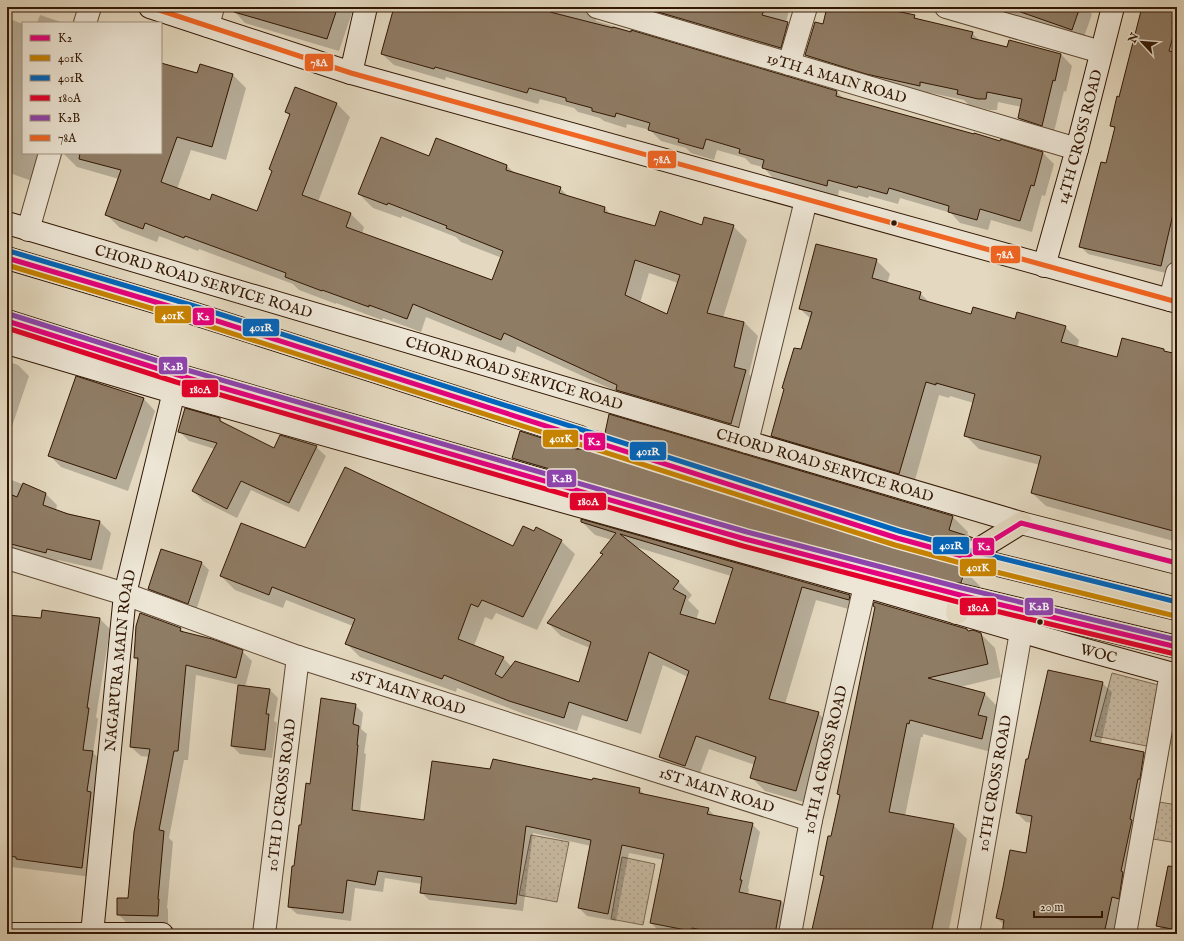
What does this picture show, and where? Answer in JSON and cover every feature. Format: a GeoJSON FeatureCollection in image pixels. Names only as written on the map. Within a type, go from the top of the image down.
{"type":"FeatureCollection","features":[{"type":"Feature","properties":{"kind":"main road"},"geometry":{"type":"LineString","coordinates":[[7,258],[189,312],[580,437]]}},
{"type":"Feature","properties":{"kind":"main road"},"geometry":{"type":"LineString","coordinates":[[7,321],[175,383],[563,486]]}},
{"type":"Feature","properties":{"kind":"main road"},"geometry":{"type":"LineString","coordinates":[[1021,523],[966,557],[1177,609]]}},
{"type":"Feature","properties":{"kind":"main road"},"geometry":{"type":"LineString","coordinates":[[958,604],[1177,647]]}},
{"type":"Feature","properties":{"kind":"street"},"geometry":{"type":"LineString","coordinates":[[85,22],[90,7]]}},
{"type":"Feature","properties":{"kind":"street"},"geometry":{"type":"LineString","coordinates":[[150,7],[210,16],[351,73],[1174,301],[1177,273]]}},
{"type":"Feature","properties":{"kind":"street"},"geometry":{"type":"LineString","coordinates":[[351,73],[366,7]]}},
{"type":"Feature","properties":{"kind":"street","name":"19TH A MAIN ROAD"},"geometry":{"type":"LineString","coordinates":[[597,7],[1077,149]]}},
{"type":"Feature","properties":{"kind":"street"},"geometry":{"type":"LineString","coordinates":[[789,64],[806,7]]}},
{"type":"Feature","properties":{"kind":"street","name":"14TH CROSS ROAD"},"geometry":{"type":"LineString","coordinates":[[1044,266],[1077,149],[1113,7]]}},
{"type":"Feature","properties":{"kind":"street"},"geometry":{"type":"LineString","coordinates":[[957,8],[1102,52]]}},
{"type":"Feature","properties":{"kind":"street"},"geometry":{"type":"LineString","coordinates":[[28,230],[50,154]]}},
{"type":"Feature","properties":{"kind":"street"},"geometry":{"type":"LineString","coordinates":[[747,442],[806,200]]}},
{"type":"Feature","properties":{"kind":"street","name":"CHORD ROAD SERVICE ROAD"},"geometry":{"type":"LineString","coordinates":[[7,223],[1021,523],[1177,564]]}},
{"type":"Feature","properties":{"kind":"street","name":"WOC"},"geometry":{"type":"LineString","coordinates":[[7,343],[175,383],[865,586],[958,604],[1021,632],[1174,674]]}},
{"type":"Feature","properties":{"kind":"street","name":"NAGAPURA MAIN ROAD"},"geometry":{"type":"LineString","coordinates":[[92,934],[125,594],[175,383]]}},
{"type":"Feature","properties":{"kind":"street","name":"1ST MAIN ROAD"},"geometry":{"type":"LineString","coordinates":[[7,558],[125,594],[298,657],[811,820]]}},
{"type":"Feature","properties":{"kind":"street","name":"10TH A CROSS ROAD"},"geometry":{"type":"LineString","coordinates":[[790,934],[811,820],[865,586]]}},
{"type":"Feature","properties":{"kind":"street","name":"10TH CROSS ROAD"},"geometry":{"type":"LineString","coordinates":[[968,934],[1021,632]]}},
{"type":"Feature","properties":{"kind":"street","name":"10TH D CROSS ROAD"},"geometry":{"type":"LineString","coordinates":[[264,934],[298,657]]}},
{"type":"Feature","properties":{"kind":"street"},"geometry":{"type":"LineString","coordinates":[[1125,934],[1174,674]]}},
{"type":"Feature","properties":{"kind":"street"},"geometry":{"type":"LineString","coordinates":[[7,934],[162,934]]}},
{"type":"Feature","properties":{"kind":"shaded area"},"geometry":{"type":"Polygon","coordinates":[[[1112,673],[1162,686],[1152,747],[1095,736],[1112,673]]]}},
{"type":"Feature","properties":{"kind":"shaded area"},"geometry":{"type":"Polygon","coordinates":[[[1159,802],[1177,805],[1177,843],[1153,839],[1159,802]]]}},
{"type":"Feature","properties":{"kind":"shaded area"},"geometry":{"type":"Polygon","coordinates":[[[531,835],[569,842],[557,902],[519,895],[531,835]]]}},
{"type":"Feature","properties":{"kind":"shaded area"},"geometry":{"type":"Polygon","coordinates":[[[622,857],[655,864],[643,925],[611,919],[622,857]]]}},
{"type":"Feature","properties":{"kind":"building"},"geometry":{"type":"Polygon","coordinates":[[[235,7],[321,7],[336,12],[327,39],[234,12],[235,7]]]}},
{"type":"Feature","properties":{"kind":"building"},"geometry":{"type":"Polygon","coordinates":[[[394,7],[551,7],[550,12],[631,32],[631,30],[837,91],[836,96],[1000,141],[1001,139],[1043,152],[1034,186],[1031,185],[1020,221],[980,209],[977,220],[948,212],[949,206],[889,188],[887,194],[828,180],[827,186],[762,168],[764,160],[739,153],[740,149],[706,139],[703,149],[678,142],[679,139],[648,130],[650,123],[616,113],[615,117],[592,111],[592,108],[566,101],[566,98],[529,88],[527,93],[435,67],[434,69],[381,54],[394,7]]]}},
{"type":"Feature","properties":{"kind":"building"},"geometry":{"type":"Polygon","coordinates":[[[641,7],[753,7],[764,10],[762,15],[788,22],[781,48],[641,7]]]}},
{"type":"Feature","properties":{"kind":"building"},"geometry":{"type":"Polygon","coordinates":[[[827,7],[877,7],[915,15],[914,18],[973,32],[971,38],[1007,47],[1009,40],[1061,54],[1042,126],[1018,118],[1022,99],[987,92],[986,99],[978,99],[957,94],[958,90],[920,82],[920,86],[866,74],[805,55],[815,22],[823,24],[827,7]]]}},
{"type":"Feature","properties":{"kind":"building"},"geometry":{"type":"Polygon","coordinates":[[[1016,7],[1080,7],[1072,30],[1015,10],[1016,7]]]}},
{"type":"Feature","properties":{"kind":"building"},"geometry":{"type":"Polygon","coordinates":[[[1142,7],[1177,7],[1172,24],[1176,25],[1169,51],[1177,53],[1177,197],[1161,266],[1079,247],[1101,162],[1106,163],[1115,127],[1110,126],[1142,7]]]}},
{"type":"Feature","properties":{"kind":"building"},"geometry":{"type":"Polygon","coordinates":[[[162,63],[197,73],[200,64],[233,74],[212,147],[177,137],[161,182],[210,200],[212,194],[257,211],[272,171],[269,169],[290,114],[285,112],[295,87],[337,103],[302,195],[351,213],[346,227],[492,280],[503,251],[446,228],[447,226],[388,203],[387,205],[358,194],[381,137],[429,156],[436,138],[507,165],[506,170],[561,187],[559,193],[605,207],[604,212],[655,226],[660,211],[702,225],[704,217],[734,225],[707,313],[744,322],[734,367],[746,370],[731,424],[616,390],[617,385],[504,333],[501,340],[413,304],[407,319],[369,305],[369,307],[322,291],[285,277],[286,273],[185,236],[184,238],[145,223],[143,229],[105,215],[121,170],[79,159],[80,154],[162,154],[162,63]],[[635,260],[625,295],[667,314],[680,275],[635,260]]]}},
{"type":"Feature","properties":{"kind":"building"},"geometry":{"type":"Polygon","coordinates":[[[816,244],[877,259],[872,278],[921,292],[919,299],[971,314],[973,307],[1015,319],[1017,312],[1066,326],[1061,342],[1117,357],[1122,338],[1177,354],[1177,532],[1031,493],[1041,456],[964,436],[975,394],[936,383],[936,385],[926,382],[899,474],[771,436],[784,389],[782,388],[794,348],[801,349],[812,312],[799,309],[816,244]]]}},
{"type":"Feature","properties":{"kind":"building"},"geometry":{"type":"Polygon","coordinates":[[[76,376],[144,398],[116,479],[48,456],[76,376]]]}},
{"type":"Feature","properties":{"kind":"building"},"geometry":{"type":"Polygon","coordinates":[[[185,408],[220,418],[220,421],[274,448],[280,435],[317,446],[289,503],[241,481],[227,509],[192,491],[217,443],[178,432],[185,408]]]}},
{"type":"Feature","properties":{"kind":"building"},"geometry":{"type":"Polygon","coordinates":[[[609,414],[953,516],[949,530],[974,538],[957,548],[954,554],[956,564],[965,570],[961,583],[956,583],[951,587],[947,597],[574,491],[575,483],[567,474],[512,458],[520,431],[576,449],[582,449],[588,446],[592,441],[592,435],[589,429],[605,433],[609,414]]]}},
{"type":"Feature","properties":{"kind":"building"},"geometry":{"type":"Polygon","coordinates":[[[345,467],[513,546],[523,526],[534,531],[536,527],[562,540],[523,617],[482,600],[478,607],[471,604],[458,639],[504,657],[495,674],[502,678],[515,661],[579,682],[591,642],[547,623],[603,554],[600,553],[616,533],[581,522],[581,519],[850,595],[849,600],[802,587],[769,699],[819,712],[796,791],[750,778],[756,757],[696,736],[685,766],[659,757],[689,671],[649,652],[627,721],[569,702],[564,718],[509,701],[444,675],[442,679],[345,644],[355,619],[272,587],[269,595],[220,576],[241,523],[305,548],[345,467]],[[620,534],[679,581],[673,589],[686,596],[680,614],[715,624],[733,568],[620,534]]]}},
{"type":"Feature","properties":{"kind":"building"},"geometry":{"type":"Polygon","coordinates":[[[23,483],[46,493],[43,505],[68,514],[100,521],[91,560],[47,549],[46,553],[7,543],[7,493],[17,497],[23,483]]]}},
{"type":"Feature","properties":{"kind":"building"},"geometry":{"type":"Polygon","coordinates":[[[161,549],[202,562],[188,604],[148,589],[161,549]]]}},
{"type":"Feature","properties":{"kind":"building"},"geometry":{"type":"Polygon","coordinates":[[[874,602],[967,629],[968,631],[973,630],[981,633],[988,664],[928,678],[985,693],[978,715],[987,717],[982,739],[910,720],[909,724],[907,723],[889,812],[954,824],[931,934],[811,934],[824,876],[820,875],[828,836],[831,836],[840,795],[837,794],[875,607],[873,606],[874,602]]]}},
{"type":"Feature","properties":{"kind":"building"},"geometry":{"type":"Polygon","coordinates":[[[42,610],[100,618],[87,708],[89,708],[83,750],[93,751],[87,791],[91,792],[82,868],[16,859],[16,857],[7,856],[7,615],[41,618],[42,610]]]}},
{"type":"Feature","properties":{"kind":"building"},"geometry":{"type":"Polygon","coordinates":[[[140,613],[181,628],[180,631],[212,639],[243,650],[236,678],[186,665],[178,751],[174,751],[159,830],[164,831],[158,916],[117,915],[117,898],[128,898],[134,832],[150,749],[130,747],[138,658],[134,658],[136,626],[140,613]]]}},
{"type":"Feature","properties":{"kind":"building"},"geometry":{"type":"Polygon","coordinates":[[[1048,670],[1103,682],[1090,741],[1144,752],[1121,871],[1123,872],[1119,899],[1112,897],[1104,934],[1002,934],[1004,920],[996,918],[1010,850],[1026,853],[1032,816],[1016,813],[1026,759],[1028,759],[1048,670]]]}},
{"type":"Feature","properties":{"kind":"building"},"geometry":{"type":"Polygon","coordinates":[[[238,685],[270,689],[266,714],[269,714],[265,750],[231,746],[238,685]]]}},
{"type":"Feature","properties":{"kind":"building"},"geometry":{"type":"Polygon","coordinates":[[[321,698],[356,704],[353,724],[359,726],[352,810],[424,820],[432,761],[490,769],[493,759],[592,780],[593,778],[640,788],[639,793],[709,808],[707,814],[753,823],[740,880],[742,880],[739,892],[781,901],[775,934],[721,934],[692,928],[691,931],[650,923],[664,854],[622,845],[608,914],[578,908],[591,840],[526,826],[516,904],[420,893],[422,877],[378,871],[375,885],[347,880],[343,913],[288,907],[292,866],[294,866],[299,825],[301,825],[306,783],[310,784],[321,698]]]}},
{"type":"Feature","properties":{"kind":"building"},"geometry":{"type":"Polygon","coordinates":[[[1168,866],[1177,867],[1177,930],[1156,926],[1168,866]]]}},
{"type":"Feature","properties":{"kind":"tunnel"},"geometry":{"type":"LineString","coordinates":[[580,437],[897,538],[966,557]]}},
{"type":"Feature","properties":{"kind":"tunnel"},"geometry":{"type":"LineString","coordinates":[[563,486],[745,539],[960,595]]}},
{"type":"Feature","properties":{"kind":"transit line","name":"78A"},"geometry":{"type":"LineString","coordinates":[[150,7],[351,73],[1177,302]]}},
{"type":"Feature","properties":{"kind":"transit line","name":"401R"},"geometry":{"type":"LineString","coordinates":[[9,251],[191,305],[899,531],[968,550],[1177,602]]}},
{"type":"Feature","properties":{"kind":"transit line","name":"K2"},"geometry":{"type":"LineString","coordinates":[[7,258],[189,312],[897,538],[966,557],[1021,523],[1177,563]]}},
{"type":"Feature","properties":{"kind":"transit line","name":"401K"},"geometry":{"type":"LineString","coordinates":[[7,265],[187,319],[895,545],[964,564],[1175,616]]}},
{"type":"Feature","properties":{"kind":"transit line","name":"K2B"},"geometry":{"type":"LineString","coordinates":[[9,314],[180,368],[747,532],[962,588],[1177,640]]}},
{"type":"Feature","properties":{"kind":"transit line","name":"K2"},"geometry":{"type":"LineString","coordinates":[[7,321],[178,375],[745,539],[960,595],[1177,647]]}},
{"type":"Feature","properties":{"kind":"transit line","name":"180A"},"geometry":{"type":"LineString","coordinates":[[7,328],[176,382],[743,546],[958,602],[1175,654]]}}]}
